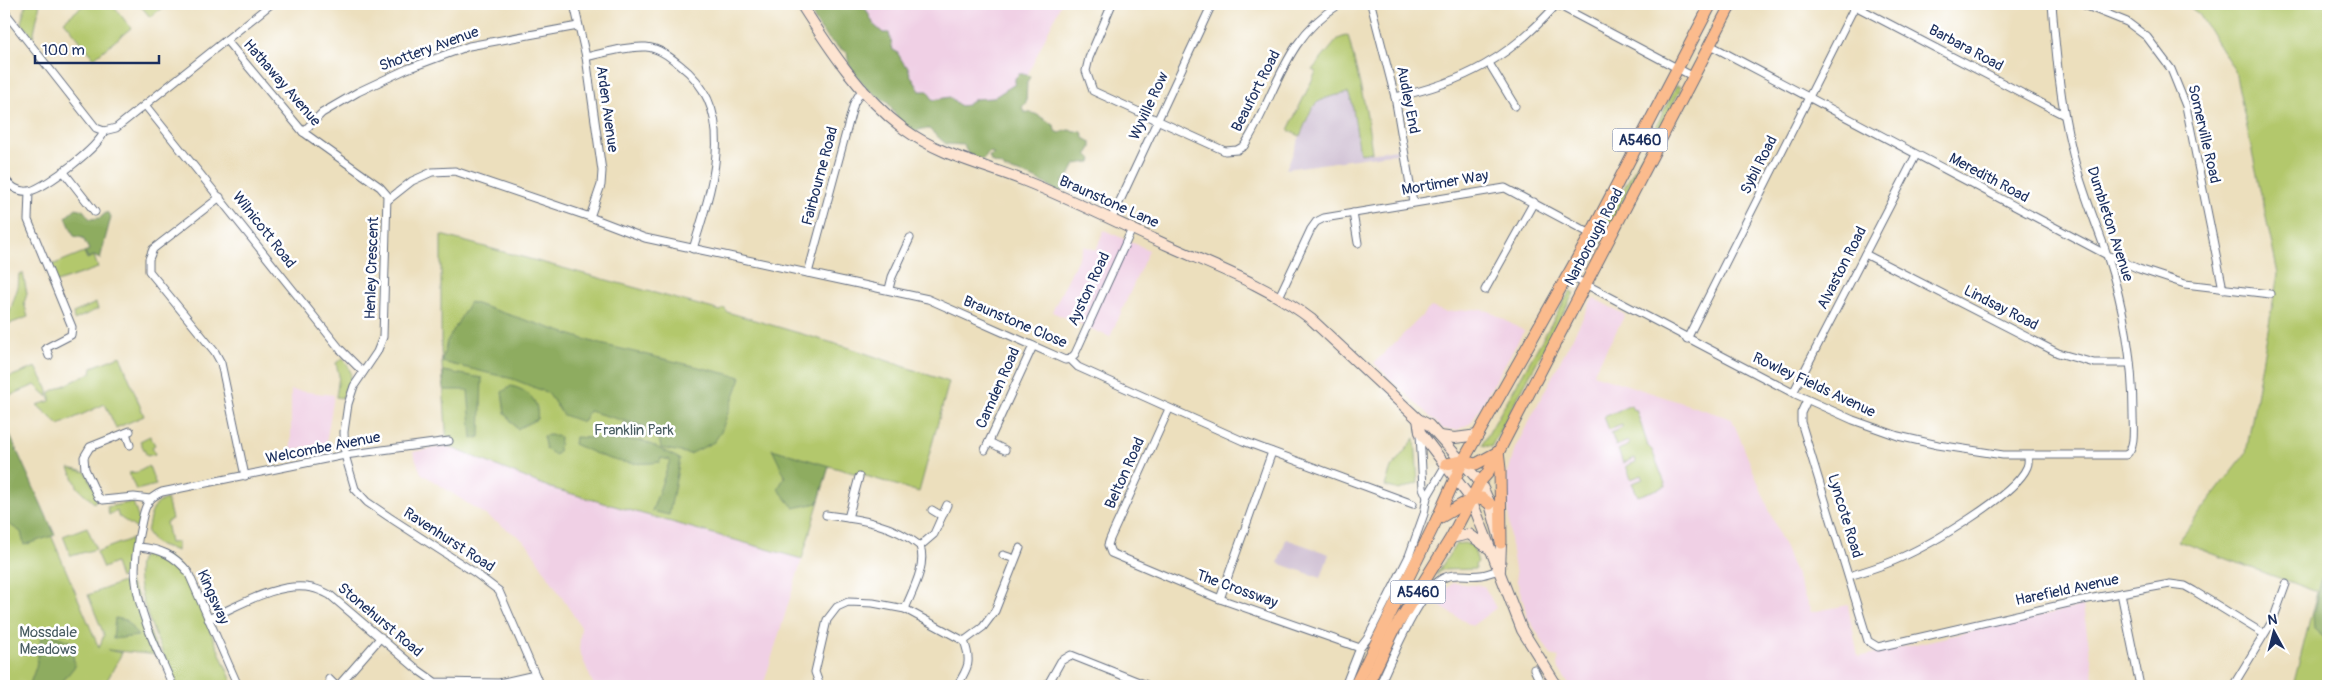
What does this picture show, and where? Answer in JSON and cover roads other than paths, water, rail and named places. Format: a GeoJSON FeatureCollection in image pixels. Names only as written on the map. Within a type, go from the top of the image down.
{"type":"FeatureCollection","features":[{"type":"Feature","properties":{"kind":"main road","name":"Narborough Road"},"geometry":{"type":"LineString","coordinates":[[1464,461],[1591,234],[1711,4]]}},
{"type":"Feature","properties":{"kind":"main road","name":"Narborough Road"},"geometry":{"type":"LineString","coordinates":[[1480,482],[1487,474],[1731,4]]}},
{"type":"Feature","properties":{"kind":"main road"},"geometry":{"type":"LineString","coordinates":[[1446,464],[1464,461],[1476,464],[1498,452],[1500,469],[1500,543]]}},
{"type":"Feature","properties":{"kind":"main road","name":"A5460"},"geometry":{"type":"LineString","coordinates":[[1355,686],[1464,461]]}},
{"type":"Feature","properties":{"kind":"main road","name":"A5460"},"geometry":{"type":"LineString","coordinates":[[1367,686],[1394,630],[1451,538],[1480,482]]}},
{"type":"Feature","properties":{"kind":"main road"},"geometry":{"type":"LineString","coordinates":[[1437,520],[1471,499],[1482,498],[1490,504]]}},
{"type":"Feature","properties":{"kind":"street"},"geometry":{"type":"LineString","coordinates":[[4,11],[96,128],[104,131],[116,128],[271,4]]}},
{"type":"Feature","properties":{"kind":"street","name":"Arden Avenue"},"geometry":{"type":"LineString","coordinates":[[574,4],[586,57],[602,171],[600,185],[590,217]]}},
{"type":"Feature","properties":{"kind":"street","name":"Braunstone Lane"},"geometry":{"type":"LineString","coordinates":[[801,4],[822,36],[863,88],[891,118],[922,141],[1027,182],[1132,229],[1279,297],[1311,319],[1418,419],[1430,425],[1454,453],[1464,461],[1480,482],[1490,504],[1500,543],[1500,570]]}},
{"type":"Feature","properties":{"kind":"street","name":"Beaufort Road"},"geometry":{"type":"LineString","coordinates":[[1112,4],[1089,58],[1086,71],[1093,91],[1225,151],[1236,150],[1244,146],[1294,47],[1317,20],[1340,4]]}},
{"type":"Feature","properties":{"kind":"street","name":"Wyville Row"},"geometry":{"type":"LineString","coordinates":[[1111,220],[1212,4]]}},
{"type":"Feature","properties":{"kind":"street","name":"Audley End"},"geometry":{"type":"LineString","coordinates":[[1371,4],[1395,97],[1413,202]]}},
{"type":"Feature","properties":{"kind":"street"},"geometry":{"type":"LineString","coordinates":[[1395,97],[1448,84],[1489,63],[1514,47],[1537,26],[1556,4],[1694,77]]}},
{"type":"Feature","properties":{"kind":"street","name":"Dumbleton Avenue"},"geometry":{"type":"LineString","coordinates":[[2052,4],[2058,78],[2064,115],[2081,185],[2107,255],[2122,308],[2130,363],[2133,422],[2132,445],[2128,453]]}},
{"type":"Feature","properties":{"kind":"street","name":"Somerville Road"},"geometry":{"type":"LineString","coordinates":[[2082,4],[2127,22],[2147,37],[2171,68],[2186,106],[2223,289]]}},
{"type":"Feature","properties":{"kind":"street","name":"Barbara Road"},"geometry":{"type":"LineString","coordinates":[[1855,5],[2064,115]]}},
{"type":"Feature","properties":{"kind":"street","name":"Sybil Road"},"geometry":{"type":"LineString","coordinates":[[1687,339],[1855,5]]}},
{"type":"Feature","properties":{"kind":"street","name":"Shottery Avenue"},"geometry":{"type":"LineString","coordinates":[[303,132],[318,116],[358,92],[407,69],[469,46],[578,26]]}},
{"type":"Feature","properties":{"kind":"street","name":"Hathaway Avenue"},"geometry":{"type":"LineString","coordinates":[[226,40],[303,132],[380,187],[388,200]]}},
{"type":"Feature","properties":{"kind":"street","name":"Meredith Road"},"geometry":{"type":"LineString","coordinates":[[1710,45],[2107,255],[2162,278],[2185,284],[2270,294]]}},
{"type":"Feature","properties":{"kind":"street"},"geometry":{"type":"LineString","coordinates":[[586,57],[634,47],[649,47],[666,54],[679,64],[700,87],[712,110],[717,135],[717,160],[709,198],[693,250]]}},
{"type":"Feature","properties":{"kind":"street"},"geometry":{"type":"LineString","coordinates":[[1489,63],[1515,106]]}},
{"type":"Feature","properties":{"kind":"street","name":"Fairbourne Road"},"geometry":{"type":"LineString","coordinates":[[808,273],[854,103],[863,88]]}},
{"type":"Feature","properties":{"kind":"street","name":"Wilnicott Road"},"geometry":{"type":"LineString","coordinates":[[145,105],[340,349],[363,372]]}},
{"type":"Feature","properties":{"kind":"street"},"geometry":{"type":"LineString","coordinates":[[7,182],[16,190],[28,191],[63,171],[99,141],[104,131]]}},
{"type":"Feature","properties":{"kind":"street","name":"Alvaston Road"},"geometry":{"type":"LineString","coordinates":[[1793,393],[1916,154]]}},
{"type":"Feature","properties":{"kind":"street"},"geometry":{"type":"LineString","coordinates":[[63,171],[96,212]]}},
{"type":"Feature","properties":{"kind":"street","name":"Henley Crescent"},"geometry":{"type":"LineString","coordinates":[[345,455],[344,432],[348,404],[354,386],[377,352],[383,337],[385,230],[388,200],[412,181],[432,172],[455,171],[590,217],[645,238]]}},
{"type":"Feature","properties":{"kind":"street","name":"Mortimer Way"},"geometry":{"type":"LineString","coordinates":[[1279,297],[1316,222],[1324,218],[1353,212],[1505,188],[1591,234]]}},
{"type":"Feature","properties":{"kind":"street"},"geometry":{"type":"LineString","coordinates":[[28,191],[28,220],[72,326],[71,335],[46,348],[49,356]]}},
{"type":"Feature","properties":{"kind":"street"},"geometry":{"type":"LineString","coordinates":[[220,197],[154,249],[148,259],[148,271],[215,352],[221,363],[245,476]]}},
{"type":"Feature","properties":{"kind":"street"},"geometry":{"type":"LineString","coordinates":[[1485,290],[1534,202]]}},
{"type":"Feature","properties":{"kind":"street"},"geometry":{"type":"LineString","coordinates":[[1353,212],[1358,243]]}},
{"type":"Feature","properties":{"kind":"street","name":"Ayston Road"},"geometry":{"type":"LineString","coordinates":[[1070,359],[1075,354],[1132,229]]}},
{"type":"Feature","properties":{"kind":"street","name":"Braunstone Close"},"geometry":{"type":"LineString","coordinates":[[645,238],[693,250],[889,289],[928,299],[1065,360],[1070,359],[1078,367],[1168,409],[1272,452],[1413,504]]}},
{"type":"Feature","properties":{"kind":"street"},"geometry":{"type":"LineString","coordinates":[[889,289],[892,277],[910,238]]}},
{"type":"Feature","properties":{"kind":"street","name":"Lindsay Road"},"geometry":{"type":"LineString","coordinates":[[1865,254],[2058,353],[2094,363],[2130,363]]}},
{"type":"Feature","properties":{"kind":"street","name":"Rowley Fields Avenue"},"geometry":{"type":"LineString","coordinates":[[1568,275],[1687,339],[1807,400],[1853,420],[1898,436],[1976,452],[2028,456],[2121,456],[2128,453]]}},
{"type":"Feature","properties":{"kind":"street","name":"Camden Road"},"geometry":{"type":"LineString","coordinates":[[985,450],[1032,346]]}},
{"type":"Feature","properties":{"kind":"street","name":"Lyncote Road"},"geometry":{"type":"LineString","coordinates":[[1807,400],[1801,422],[1868,641]]}},
{"type":"Feature","properties":{"kind":"street","name":"Belton Road"},"geometry":{"type":"LineString","coordinates":[[1109,549],[1110,539],[1168,409]]}},
{"type":"Feature","properties":{"kind":"street"},"geometry":{"type":"LineString","coordinates":[[1418,419],[1423,488],[1427,497]]}},
{"type":"Feature","properties":{"kind":"street"},"geometry":{"type":"LineString","coordinates":[[130,445],[128,432],[92,446],[84,456],[85,469],[98,497],[103,500],[134,497],[150,499],[144,511],[135,563],[136,582],[141,607],[173,686]]}},
{"type":"Feature","properties":{"kind":"street"},"geometry":{"type":"LineString","coordinates":[[1420,432],[1471,499],[1522,630],[1557,686]]}},
{"type":"Feature","properties":{"kind":"street"},"geometry":{"type":"LineString","coordinates":[[1440,436],[1455,438],[1478,435]]}},
{"type":"Feature","properties":{"kind":"street","name":"Welcombe Avenue"},"geometry":{"type":"LineString","coordinates":[[150,499],[162,492],[345,455],[449,441]]}},
{"type":"Feature","properties":{"kind":"street","name":"Camden Road"},"geometry":{"type":"LineString","coordinates":[[989,442],[1005,450]]}},
{"type":"Feature","properties":{"kind":"street"},"geometry":{"type":"LineString","coordinates":[[1220,599],[1272,452]]}},
{"type":"Feature","properties":{"kind":"street"},"geometry":{"type":"LineString","coordinates":[[1345,686],[1360,648],[1367,639],[1412,547],[1427,497],[1454,453]]}},
{"type":"Feature","properties":{"kind":"street","name":"Ravenhurst Road"},"geometry":{"type":"LineString","coordinates":[[345,455],[355,488],[367,502],[499,590],[540,686]]}},
{"type":"Feature","properties":{"kind":"street"},"geometry":{"type":"LineString","coordinates":[[1849,576],[1898,559],[1958,526],[1998,498],[2018,479],[2028,465],[2028,456]]}},
{"type":"Feature","properties":{"kind":"street"},"geometry":{"type":"LineString","coordinates":[[848,518],[859,478]]}},
{"type":"Feature","properties":{"kind":"street"},"geometry":{"type":"LineString","coordinates":[[920,546],[934,534],[947,505]]}},
{"type":"Feature","properties":{"kind":"street"},"geometry":{"type":"LineString","coordinates":[[932,510],[942,516]]}},
{"type":"Feature","properties":{"kind":"street"},"geometry":{"type":"LineString","coordinates":[[826,515],[848,518],[889,528],[906,535],[920,546],[922,560],[906,609]]}},
{"type":"Feature","properties":{"kind":"street"},"geometry":{"type":"LineString","coordinates":[[1451,538],[1469,534],[1491,550]]}},
{"type":"Feature","properties":{"kind":"street","name":"Kingsway"},"geometry":{"type":"LineString","coordinates":[[138,547],[156,549],[177,559],[188,572],[238,686]]}},
{"type":"Feature","properties":{"kind":"street"},"geometry":{"type":"LineString","coordinates":[[964,641],[983,626],[995,611],[1020,548]]}},
{"type":"Feature","properties":{"kind":"street","name":"The Crossway"},"geometry":{"type":"LineString","coordinates":[[1109,549],[1114,556],[1220,599],[1360,648]]}},
{"type":"Feature","properties":{"kind":"street"},"geometry":{"type":"LineString","coordinates":[[1003,555],[1015,559]]}},
{"type":"Feature","properties":{"kind":"street"},"geometry":{"type":"LineString","coordinates":[[1394,586],[1413,566]]}},
{"type":"Feature","properties":{"kind":"street"},"geometry":{"type":"LineString","coordinates":[[1379,686],[1424,598],[1439,581],[1450,576],[1481,575],[1500,570]]}},
{"type":"Feature","properties":{"kind":"street","name":"Harefield Avenue"},"geometry":{"type":"LineString","coordinates":[[1868,641],[1878,647],[2121,593],[2178,584],[2194,591],[2264,634]]}},
{"type":"Feature","properties":{"kind":"street"},"geometry":{"type":"LineString","coordinates":[[2233,686],[2273,620],[2286,584]]}},
{"type":"Feature","properties":{"kind":"street","name":"Stonehurst Road"},"geometry":{"type":"LineString","coordinates":[[208,619],[266,594],[297,587],[312,588],[330,595],[418,670],[435,682],[499,683],[535,674]]}},
{"type":"Feature","properties":{"kind":"street"},"geometry":{"type":"LineString","coordinates":[[2121,593],[2140,686]]}},
{"type":"Feature","properties":{"kind":"street"},"geometry":{"type":"LineString","coordinates":[[820,686],[815,678],[816,661],[828,620],[837,607],[848,602],[873,603],[906,609],[964,641],[969,654],[969,664],[957,686]]}},
{"type":"Feature","properties":{"kind":"street"},"geometry":{"type":"LineString","coordinates":[[329,679],[337,686],[381,637]]}},
{"type":"Feature","properties":{"kind":"street"},"geometry":{"type":"LineString","coordinates":[[1047,686],[1061,661],[1071,655],[1149,686]]}},
{"type":"Feature","properties":{"kind":"street"},"geometry":{"type":"LineString","coordinates":[[1534,669],[1542,686]]}},
{"type":"Feature","properties":{"kind":"park label","name":"Franklin Park"},"geometry":{"type":"Point","coordinates":[634,430]}},
{"type":"Feature","properties":{"kind":"park label","name":"Mossdale Meadows"},"geometry":{"type":"Point","coordinates":[48,640]}}]}
